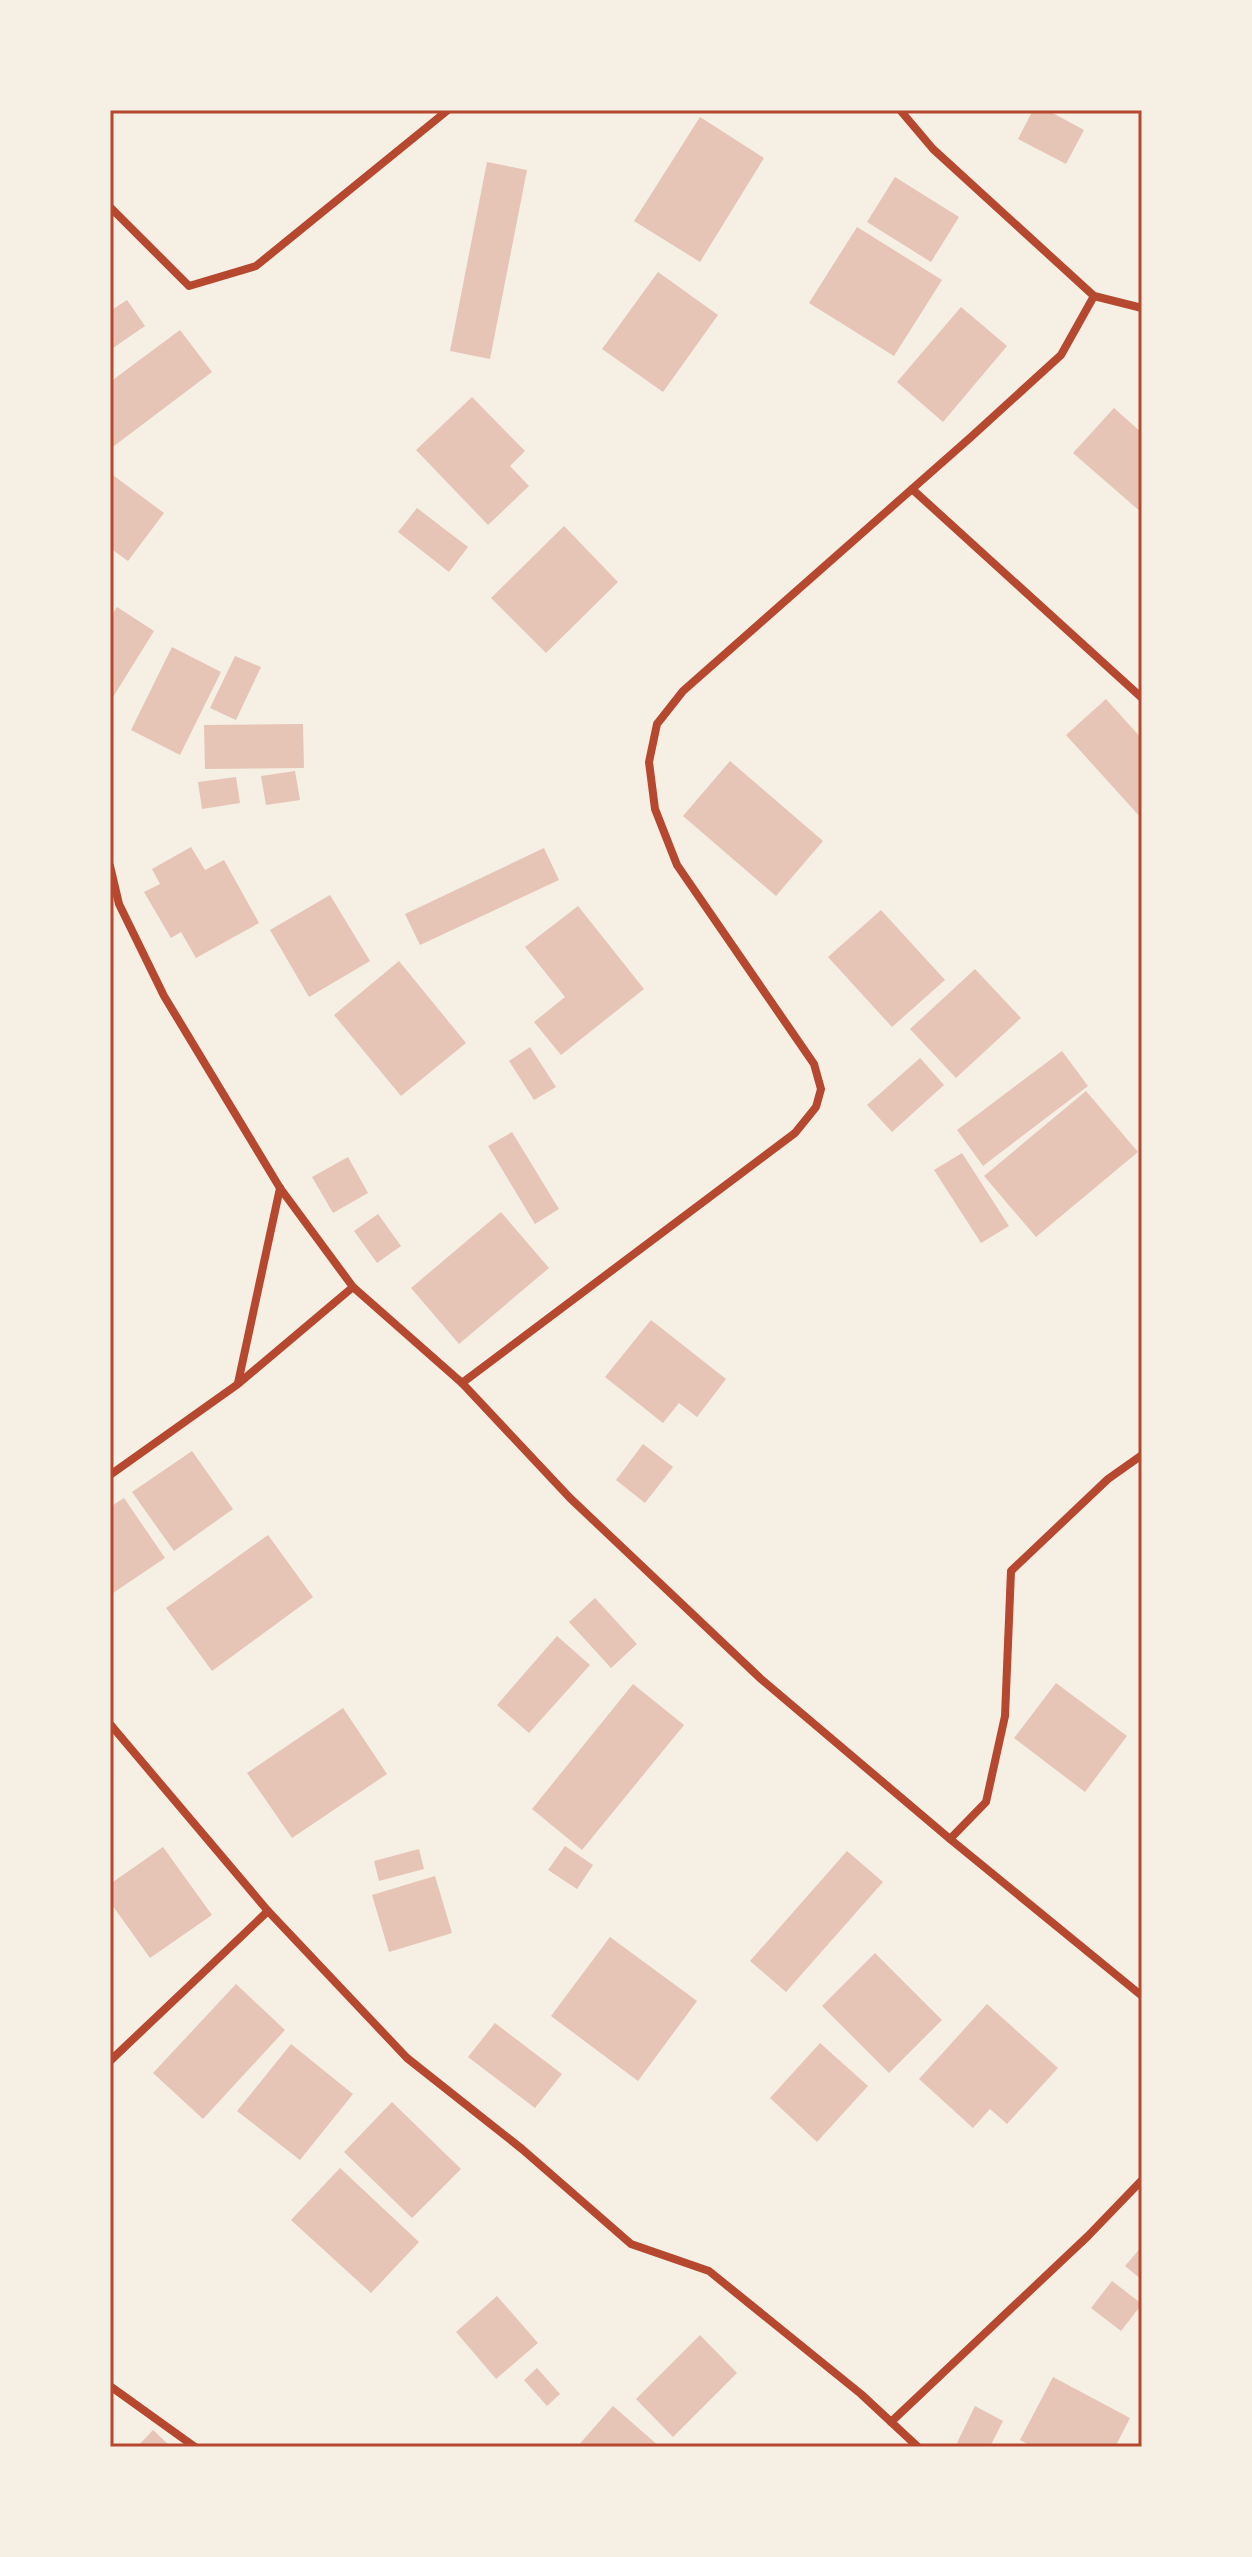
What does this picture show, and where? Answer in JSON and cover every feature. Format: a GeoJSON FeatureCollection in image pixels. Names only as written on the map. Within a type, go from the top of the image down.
{"type":"FeatureCollection","features":[{"type":"Feature","properties":{"kind":"street"},"geometry":{"type":"LineString","coordinates":[[110,207],[189,286],[256,266],[448,110]]}},
{"type":"Feature","properties":{"kind":"street"},"geometry":{"type":"LineString","coordinates":[[900,110],[933,149],[1094,296],[1142,308]]}},
{"type":"Feature","properties":{"kind":"street"},"geometry":{"type":"LineString","coordinates":[[462,1383],[795,1133],[816,1107],[821,1089],[814,1064],[677,865],[655,809],[649,762],[657,724],[683,691],[1061,355],[1094,296]]}},
{"type":"Feature","properties":{"kind":"street"},"geometry":{"type":"LineString","coordinates":[[912,489],[1142,698]]}},
{"type":"Feature","properties":{"kind":"street"},"geometry":{"type":"LineString","coordinates":[[110,866],[119,904],[164,996],[280,1188],[353,1287],[462,1383],[570,1498],[761,1679],[1142,1996]]}},
{"type":"Feature","properties":{"kind":"street"},"geometry":{"type":"LineString","coordinates":[[238,1384],[280,1188]]}},
{"type":"Feature","properties":{"kind":"street"},"geometry":{"type":"LineString","coordinates":[[110,1475],[238,1384],[353,1287]]}},
{"type":"Feature","properties":{"kind":"street"},"geometry":{"type":"LineString","coordinates":[[950,1839],[986,1802],[1005,1716],[1011,1571],[1108,1479],[1142,1455]]}},
{"type":"Feature","properties":{"kind":"street"},"geometry":{"type":"LineString","coordinates":[[110,1724],[268,1911],[407,2058],[522,2149],[631,2244],[709,2271],[861,2394],[918,2447]]}},
{"type":"Feature","properties":{"kind":"street"},"geometry":{"type":"LineString","coordinates":[[110,2061],[268,1911]]}},
{"type":"Feature","properties":{"kind":"street"},"geometry":{"type":"LineString","coordinates":[[891,2422],[1088,2236],[1142,2180]]}},
{"type":"Feature","properties":{"kind":"street"},"geometry":{"type":"LineString","coordinates":[[110,2386],[195,2447]]}},
{"type":"Feature","properties":{"kind":"building"},"geometry":{"type":"Polygon","coordinates":[[[1033,110],[1047,110],[1084,130],[1066,164],[1018,139],[1033,110]]]}},
{"type":"Feature","properties":{"kind":"building"},"geometry":{"type":"Polygon","coordinates":[[[700,117],[764,158],[700,262],[634,221],[700,117]]]}},
{"type":"Feature","properties":{"kind":"building"},"geometry":{"type":"Polygon","coordinates":[[[487,162],[527,170],[490,359],[450,351],[487,162]]]}},
{"type":"Feature","properties":{"kind":"building"},"geometry":{"type":"Polygon","coordinates":[[[895,177],[959,217],[931,262],[867,222],[895,177]]]}},
{"type":"Feature","properties":{"kind":"building"},"geometry":{"type":"Polygon","coordinates":[[[857,227],[942,280],[894,356],[809,303],[857,227]]]}},
{"type":"Feature","properties":{"kind":"building"},"geometry":{"type":"Polygon","coordinates":[[[658,272],[718,315],[663,392],[602,349],[658,272]]]}},
{"type":"Feature","properties":{"kind":"building"},"geometry":{"type":"Polygon","coordinates":[[[127,300],[145,326],[110,350],[110,311],[127,300]]]}},
{"type":"Feature","properties":{"kind":"building"},"geometry":{"type":"Polygon","coordinates":[[[961,307],[1007,346],[943,422],[897,382],[961,307]]]}},
{"type":"Feature","properties":{"kind":"building"},"geometry":{"type":"Polygon","coordinates":[[[180,330],[212,372],[110,449],[110,382],[180,330]]]}},
{"type":"Feature","properties":{"kind":"building"},"geometry":{"type":"Polygon","coordinates":[[[472,397],[525,451],[510,466],[529,486],[488,525],[416,450],[472,397]]]}},
{"type":"Feature","properties":{"kind":"building"},"geometry":{"type":"Polygon","coordinates":[[[1114,408],[1142,433],[1142,513],[1073,453],[1114,408]]]}},
{"type":"Feature","properties":{"kind":"building"},"geometry":{"type":"Polygon","coordinates":[[[110,473],[164,513],[128,561],[110,548],[110,473]]]}},
{"type":"Feature","properties":{"kind":"building"},"geometry":{"type":"Polygon","coordinates":[[[417,508],[468,547],[449,572],[398,532],[417,508]]]}},
{"type":"Feature","properties":{"kind":"building"},"geometry":{"type":"Polygon","coordinates":[[[564,526],[618,582],[546,653],[491,598],[564,526]]]}},
{"type":"Feature","properties":{"kind":"building"},"geometry":{"type":"Polygon","coordinates":[[[117,607],[154,631],[110,702],[110,618],[117,607]]]}},
{"type":"Feature","properties":{"kind":"building"},"geometry":{"type":"Polygon","coordinates":[[[172,647],[221,672],[180,755],[131,730],[172,647]]]}},
{"type":"Feature","properties":{"kind":"building"},"geometry":{"type":"Polygon","coordinates":[[[235,656],[261,667],[236,720],[210,708],[235,656]]]}},
{"type":"Feature","properties":{"kind":"building"},"geometry":{"type":"Polygon","coordinates":[[[1106,699],[1142,739],[1142,819],[1066,735],[1106,699]]]}},
{"type":"Feature","properties":{"kind":"building"},"geometry":{"type":"Polygon","coordinates":[[[303,724],[304,768],[205,769],[204,725],[303,724]]]}},
{"type":"Feature","properties":{"kind":"building"},"geometry":{"type":"Polygon","coordinates":[[[730,761],[823,841],[776,896],[683,816],[730,761]]]}},
{"type":"Feature","properties":{"kind":"building"},"geometry":{"type":"Polygon","coordinates":[[[295,771],[300,800],[266,805],[261,776],[295,771]]]}},
{"type":"Feature","properties":{"kind":"building"},"geometry":{"type":"Polygon","coordinates":[[[236,777],[240,803],[202,809],[198,782],[236,777]]]}},
{"type":"Feature","properties":{"kind":"building"},"geometry":{"type":"Polygon","coordinates":[[[191,847],[205,870],[224,860],[259,923],[196,958],[181,932],[171,938],[144,892],[160,884],[152,869],[191,847]]]}},
{"type":"Feature","properties":{"kind":"building"},"geometry":{"type":"Polygon","coordinates":[[[544,848],[559,880],[420,945],[405,914],[544,848]]]}},
{"type":"Feature","properties":{"kind":"building"},"geometry":{"type":"Polygon","coordinates":[[[330,895],[370,961],[309,997],[270,930],[330,895]]]}},
{"type":"Feature","properties":{"kind":"building"},"geometry":{"type":"Polygon","coordinates":[[[578,906],[644,989],[561,1055],[534,1022],[565,997],[525,947],[578,906]]]}},
{"type":"Feature","properties":{"kind":"building"},"geometry":{"type":"Polygon","coordinates":[[[881,910],[945,980],[892,1027],[828,957],[881,910]]]}},
{"type":"Feature","properties":{"kind":"building"},"geometry":{"type":"Polygon","coordinates":[[[399,961],[466,1043],[401,1096],[334,1015],[399,961]]]}},
{"type":"Feature","properties":{"kind":"building"},"geometry":{"type":"Polygon","coordinates":[[[975,969],[1021,1018],[956,1078],[910,1029],[975,969]]]}},
{"type":"Feature","properties":{"kind":"building"},"geometry":{"type":"Polygon","coordinates":[[[530,1047],[556,1087],[534,1100],[509,1061],[530,1047]]]}},
{"type":"Feature","properties":{"kind":"building"},"geometry":{"type":"Polygon","coordinates":[[[1062,1051],[1088,1086],[983,1166],[957,1130],[1062,1051]]]}},
{"type":"Feature","properties":{"kind":"building"},"geometry":{"type":"Polygon","coordinates":[[[920,1058],[944,1085],[892,1132],[867,1105],[920,1058]]]}},
{"type":"Feature","properties":{"kind":"building"},"geometry":{"type":"Polygon","coordinates":[[[1086,1091],[1138,1152],[1036,1237],[984,1176],[1086,1091]]]}},
{"type":"Feature","properties":{"kind":"building"},"geometry":{"type":"Polygon","coordinates":[[[512,1132],[559,1209],[535,1224],[488,1146],[512,1132]]]}},
{"type":"Feature","properties":{"kind":"building"},"geometry":{"type":"Polygon","coordinates":[[[962,1153],[1009,1226],[981,1243],[934,1170],[962,1153]]]}},
{"type":"Feature","properties":{"kind":"building"},"geometry":{"type":"Polygon","coordinates":[[[348,1157],[368,1193],[333,1213],[312,1177],[348,1157]]]}},
{"type":"Feature","properties":{"kind":"building"},"geometry":{"type":"Polygon","coordinates":[[[501,1212],[549,1268],[459,1344],[411,1288],[501,1212]]]}},
{"type":"Feature","properties":{"kind":"building"},"geometry":{"type":"Polygon","coordinates":[[[378,1214],[401,1246],[377,1263],[354,1231],[378,1214]]]}},
{"type":"Feature","properties":{"kind":"building"},"geometry":{"type":"Polygon","coordinates":[[[651,1320],[726,1379],[697,1417],[679,1403],[663,1423],[605,1377],[651,1320]]]}},
{"type":"Feature","properties":{"kind":"building"},"geometry":{"type":"Polygon","coordinates":[[[643,1444],[673,1467],[645,1503],[616,1480],[643,1444]]]}},
{"type":"Feature","properties":{"kind":"building"},"geometry":{"type":"Polygon","coordinates":[[[192,1451],[233,1509],[174,1551],[132,1492],[192,1451]]]}},
{"type":"Feature","properties":{"kind":"building"},"geometry":{"type":"Polygon","coordinates":[[[124,1498],[165,1558],[110,1595],[110,1507],[124,1498]]]}},
{"type":"Feature","properties":{"kind":"building"},"geometry":{"type":"Polygon","coordinates":[[[268,1535],[313,1597],[212,1671],[166,1608],[268,1535]]]}},
{"type":"Feature","properties":{"kind":"building"},"geometry":{"type":"Polygon","coordinates":[[[595,1598],[637,1644],[611,1668],[569,1622],[595,1598]]]}},
{"type":"Feature","properties":{"kind":"building"},"geometry":{"type":"Polygon","coordinates":[[[557,1636],[590,1665],[529,1733],[497,1705],[557,1636]]]}},
{"type":"Feature","properties":{"kind":"building"},"geometry":{"type":"Polygon","coordinates":[[[1056,1683],[1127,1736],[1085,1792],[1014,1738],[1056,1683]]]}},
{"type":"Feature","properties":{"kind":"building"},"geometry":{"type":"Polygon","coordinates":[[[633,1684],[684,1725],[582,1850],[532,1809],[633,1684]]]}},
{"type":"Feature","properties":{"kind":"building"},"geometry":{"type":"Polygon","coordinates":[[[343,1708],[387,1774],[292,1838],[247,1773],[343,1708]]]}},
{"type":"Feature","properties":{"kind":"building"},"geometry":{"type":"Polygon","coordinates":[[[565,1846],[593,1865],[577,1889],[548,1870],[565,1846]]]}},
{"type":"Feature","properties":{"kind":"building"},"geometry":{"type":"Polygon","coordinates":[[[163,1847],[212,1915],[150,1958],[110,1902],[110,1884],[163,1847]]]}},
{"type":"Feature","properties":{"kind":"building"},"geometry":{"type":"Polygon","coordinates":[[[419,1849],[424,1869],[379,1881],[374,1861],[419,1849]]]}},
{"type":"Feature","properties":{"kind":"building"},"geometry":{"type":"Polygon","coordinates":[[[847,1851],[883,1882],[786,1992],[750,1961],[847,1851]]]}},
{"type":"Feature","properties":{"kind":"building"},"geometry":{"type":"Polygon","coordinates":[[[435,1876],[452,1933],[389,1952],[372,1895],[435,1876]]]}},
{"type":"Feature","properties":{"kind":"building"},"geometry":{"type":"Polygon","coordinates":[[[610,1937],[697,2001],[638,2081],[551,2016],[610,1937]]]}},
{"type":"Feature","properties":{"kind":"building"},"geometry":{"type":"Polygon","coordinates":[[[875,1953],[942,2020],[889,2073],[822,2006],[875,1953]]]}},
{"type":"Feature","properties":{"kind":"building"},"geometry":{"type":"Polygon","coordinates":[[[236,1984],[285,2030],[203,2119],[153,2073],[236,1984]]]}},
{"type":"Feature","properties":{"kind":"building"},"geometry":{"type":"Polygon","coordinates":[[[987,2004],[1058,2068],[1007,2124],[990,2109],[973,2128],[919,2079],[987,2004]]]}},
{"type":"Feature","properties":{"kind":"building"},"geometry":{"type":"Polygon","coordinates":[[[495,2023],[562,2074],[535,2108],[468,2057],[495,2023]]]}},
{"type":"Feature","properties":{"kind":"building"},"geometry":{"type":"Polygon","coordinates":[[[820,2043],[868,2086],[817,2142],[770,2098],[820,2043]]]}},
{"type":"Feature","properties":{"kind":"building"},"geometry":{"type":"Polygon","coordinates":[[[291,2044],[353,2094],[300,2160],[237,2111],[291,2044]]]}},
{"type":"Feature","properties":{"kind":"building"},"geometry":{"type":"Polygon","coordinates":[[[392,2102],[461,2169],[412,2218],[344,2152],[392,2102]]]}},
{"type":"Feature","properties":{"kind":"building"},"geometry":{"type":"Polygon","coordinates":[[[340,2168],[419,2242],[371,2293],[291,2220],[340,2168]]]}},
{"type":"Feature","properties":{"kind":"building"},"geometry":{"type":"Polygon","coordinates":[[[1142,2246],[1142,2280],[1125,2266],[1142,2246]]]}},
{"type":"Feature","properties":{"kind":"building"},"geometry":{"type":"Polygon","coordinates":[[[1112,2281],[1142,2304],[1121,2331],[1091,2308],[1112,2281]]]}},
{"type":"Feature","properties":{"kind":"building"},"geometry":{"type":"Polygon","coordinates":[[[497,2296],[538,2343],[496,2379],[456,2332],[497,2296]]]}},
{"type":"Feature","properties":{"kind":"building"},"geometry":{"type":"Polygon","coordinates":[[[700,2335],[737,2373],[673,2437],[636,2399],[700,2335]]]}},
{"type":"Feature","properties":{"kind":"building"},"geometry":{"type":"Polygon","coordinates":[[[537,2368],[560,2394],[547,2406],[524,2380],[537,2368]]]}},
{"type":"Feature","properties":{"kind":"building"},"geometry":{"type":"Polygon","coordinates":[[[1053,2377],[1130,2418],[1115,2447],[1033,2447],[1020,2440],[1053,2377]]]}},
{"type":"Feature","properties":{"kind":"building"},"geometry":{"type":"Polygon","coordinates":[[[613,2406],[660,2447],[577,2447],[613,2406]]]}},
{"type":"Feature","properties":{"kind":"building"},"geometry":{"type":"Polygon","coordinates":[[[975,2406],[1003,2421],[990,2447],[966,2447],[957,2443],[975,2406]]]}},
{"type":"Feature","properties":{"kind":"building"},"geometry":{"type":"Polygon","coordinates":[[[153,2430],[171,2447],[137,2447],[153,2430]]]}}]}
